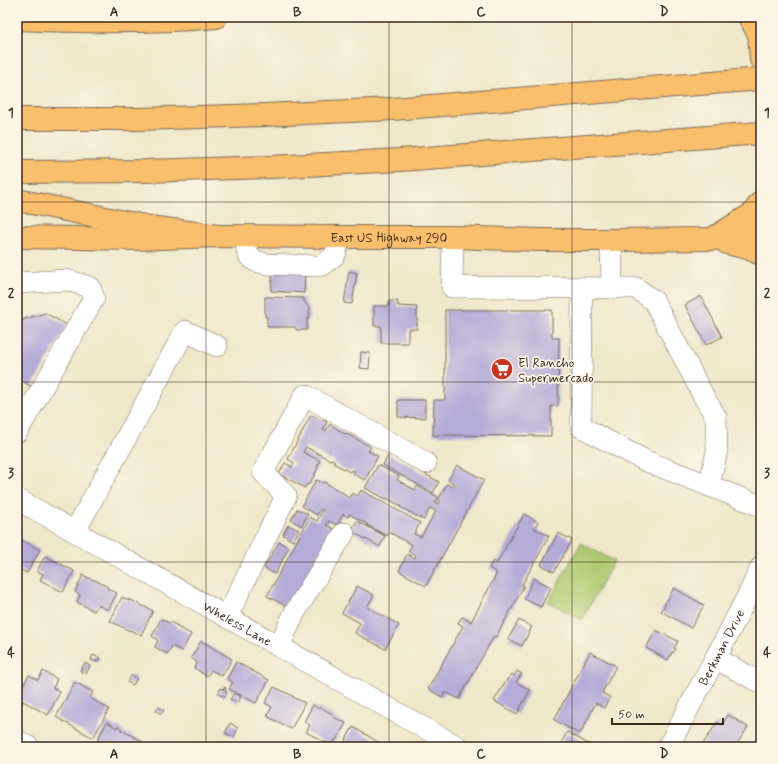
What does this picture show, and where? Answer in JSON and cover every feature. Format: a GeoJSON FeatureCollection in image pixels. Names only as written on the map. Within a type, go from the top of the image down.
{"type":"FeatureCollection","features":[{"type":"Feature","properties":{"kind":"main road"},"geometry":{"type":"LineString","coordinates":[[17,19],[62,21],[131,21],[216,17]]}},
{"type":"Feature","properties":{"kind":"main road"},"geometry":{"type":"LineString","coordinates":[[749,17],[759,34],[761,59]]}},
{"type":"Feature","properties":{"kind":"main road"},"geometry":{"type":"LineString","coordinates":[[17,119],[147,119],[394,109],[761,79]]}},
{"type":"Feature","properties":{"kind":"main road"},"geometry":{"type":"LineString","coordinates":[[17,172],[146,171],[308,165],[400,160],[761,133]]}},
{"type":"Feature","properties":{"kind":"main road"},"geometry":{"type":"LineString","coordinates":[[17,200],[150,227],[218,236]]}},
{"type":"Feature","properties":{"kind":"main road"},"geometry":{"type":"LineString","coordinates":[[712,239],[752,214],[761,202]]}},
{"type":"Feature","properties":{"kind":"main road","name":"East US Highway 290"},"geometry":{"type":"LineString","coordinates":[[17,237],[134,239],[218,236],[452,237],[540,240],[611,240],[712,239],[761,236]]}},
{"type":"Feature","properties":{"kind":"main road"},"geometry":{"type":"LineString","coordinates":[[712,239],[748,248],[761,254]]}},
{"type":"Feature","properties":{"kind":"street"},"geometry":{"type":"LineString","coordinates":[[245,236],[249,256],[255,261],[267,264],[317,266],[323,265],[336,255],[340,237]]}},
{"type":"Feature","properties":{"kind":"street"},"geometry":{"type":"LineString","coordinates":[[452,237],[452,287],[636,288],[654,301],[716,417],[717,451],[709,486]]}},
{"type":"Feature","properties":{"kind":"street"},"geometry":{"type":"LineString","coordinates":[[611,240],[612,288]]}},
{"type":"Feature","properties":{"kind":"street"},"geometry":{"type":"LineString","coordinates":[[17,283],[67,280],[90,287],[94,298],[17,432]]}},
{"type":"Feature","properties":{"kind":"street"},"geometry":{"type":"LineString","coordinates":[[582,288],[581,427],[646,461],[761,506]]}},
{"type":"Feature","properties":{"kind":"street"},"geometry":{"type":"LineString","coordinates":[[75,531],[185,331],[217,346]]}},
{"type":"Feature","properties":{"kind":"street"},"geometry":{"type":"LineString","coordinates":[[227,617],[286,496],[263,472],[305,395],[426,463]]}},
{"type":"Feature","properties":{"kind":"street","name":"Wheless Lane"},"geometry":{"type":"LineString","coordinates":[[17,499],[458,747]]}},
{"type":"Feature","properties":{"kind":"street"},"geometry":{"type":"LineString","coordinates":[[279,646],[296,612],[344,534]]}},
{"type":"Feature","properties":{"kind":"street","name":"Berkman Drive"},"geometry":{"type":"LineString","coordinates":[[673,745],[715,658],[755,594],[761,567]]}},
{"type":"Feature","properties":{"kind":"street"},"geometry":{"type":"LineString","coordinates":[[715,658],[761,683]]}},
{"type":"Feature","properties":{"kind":"street"},"geometry":{"type":"LineString","coordinates":[[17,740],[29,747]]}},
{"type":"Feature","properties":{"kind":"green space"},"geometry":{"type":"Polygon","coordinates":[[[581,543],[614,561],[582,620],[548,602],[581,543]]]}},
{"type":"Feature","properties":{"kind":"building"},"geometry":{"type":"Polygon","coordinates":[[[273,270],[305,272],[304,293],[271,291],[273,270]]]}},
{"type":"Feature","properties":{"kind":"building"},"geometry":{"type":"Polygon","coordinates":[[[349,271],[357,273],[352,304],[344,303],[349,271]]]}},
{"type":"Feature","properties":{"kind":"building"},"geometry":{"type":"Polygon","coordinates":[[[701,296],[722,337],[706,345],[685,305],[701,296]]]}},
{"type":"Feature","properties":{"kind":"building"},"geometry":{"type":"Polygon","coordinates":[[[265,297],[304,298],[304,301],[310,309],[309,319],[307,319],[307,330],[296,330],[296,327],[267,327],[267,317],[265,317],[265,297]]]}},
{"type":"Feature","properties":{"kind":"building"},"geometry":{"type":"Polygon","coordinates":[[[389,301],[398,301],[398,306],[417,307],[417,329],[408,329],[408,343],[381,343],[381,326],[374,326],[374,306],[389,306],[389,301]]]}},
{"type":"Feature","properties":{"kind":"building","name":"El Rancho Supermercado"},"geometry":{"type":"Polygon","coordinates":[[[445,310],[552,310],[552,338],[559,338],[558,406],[551,406],[551,436],[433,435],[434,400],[445,400],[445,310]]]}},
{"type":"Feature","properties":{"kind":"building"},"geometry":{"type":"Polygon","coordinates":[[[45,313],[67,325],[32,387],[22,381],[17,383],[17,328],[22,320],[45,313]]]}},
{"type":"Feature","properties":{"kind":"building"},"geometry":{"type":"Polygon","coordinates":[[[361,352],[370,353],[369,369],[360,368],[361,352]]]}},
{"type":"Feature","properties":{"kind":"building"},"geometry":{"type":"Polygon","coordinates":[[[398,400],[425,400],[425,418],[398,417],[398,400]]]}},
{"type":"Feature","properties":{"kind":"building"},"geometry":{"type":"Polygon","coordinates":[[[311,415],[327,422],[323,430],[326,431],[330,424],[345,434],[371,447],[368,451],[378,456],[365,480],[353,474],[355,471],[351,470],[350,472],[333,463],[335,461],[330,460],[306,447],[303,452],[320,461],[309,485],[307,484],[305,488],[279,474],[285,463],[292,467],[294,463],[288,459],[311,415]]]}},
{"type":"Feature","properties":{"kind":"building"},"geometry":{"type":"Polygon","coordinates":[[[389,454],[439,482],[433,493],[383,465],[389,454]]]}},
{"type":"Feature","properties":{"kind":"building"},"geometry":{"type":"Polygon","coordinates":[[[378,465],[399,476],[397,480],[415,490],[417,486],[438,497],[435,502],[439,504],[441,501],[438,500],[447,484],[453,487],[455,484],[448,480],[457,465],[484,480],[426,586],[399,571],[407,554],[414,558],[416,555],[408,551],[412,545],[389,532],[387,536],[349,514],[348,517],[343,514],[337,525],[329,521],[326,525],[334,529],[290,608],[267,596],[310,517],[317,521],[323,510],[321,509],[317,515],[302,506],[316,480],[323,483],[324,482],[345,494],[344,495],[349,498],[352,493],[358,496],[361,490],[420,523],[414,534],[421,537],[436,511],[430,508],[424,520],[400,507],[401,506],[365,488],[378,465]]]}},
{"type":"Feature","properties":{"kind":"building"},"geometry":{"type":"Polygon","coordinates":[[[297,509],[308,514],[302,526],[291,520],[297,509]]]}},
{"type":"Feature","properties":{"kind":"building"},"geometry":{"type":"Polygon","coordinates":[[[524,514],[538,522],[534,528],[549,536],[496,637],[494,636],[459,699],[445,692],[442,697],[428,689],[463,626],[458,623],[462,617],[471,622],[497,573],[489,568],[493,561],[497,563],[524,514]]]}},
{"type":"Feature","properties":{"kind":"building"},"geometry":{"type":"Polygon","coordinates":[[[357,521],[385,536],[380,547],[351,531],[357,521]]]}},
{"type":"Feature","properties":{"kind":"building"},"geometry":{"type":"Polygon","coordinates":[[[288,525],[299,530],[293,541],[283,535],[288,525]]]}},
{"type":"Feature","properties":{"kind":"building"},"geometry":{"type":"Polygon","coordinates":[[[558,533],[572,540],[554,572],[541,565],[558,533]]]}},
{"type":"Feature","properties":{"kind":"building"},"geometry":{"type":"Polygon","coordinates":[[[17,537],[40,550],[27,573],[17,568],[17,537]]]}},
{"type":"Feature","properties":{"kind":"building"},"geometry":{"type":"Polygon","coordinates":[[[279,542],[289,547],[275,574],[264,568],[279,542]]]}},
{"type":"Feature","properties":{"kind":"building"},"geometry":{"type":"Polygon","coordinates":[[[45,556],[74,571],[63,592],[40,580],[43,574],[37,571],[45,556]]]}},
{"type":"Feature","properties":{"kind":"building"},"geometry":{"type":"Polygon","coordinates":[[[83,575],[117,593],[108,610],[98,605],[94,611],[77,602],[80,595],[75,592],[83,575]]]}},
{"type":"Feature","properties":{"kind":"building"},"geometry":{"type":"Polygon","coordinates":[[[534,578],[551,587],[541,607],[524,599],[534,578]]]}},
{"type":"Feature","properties":{"kind":"building"},"geometry":{"type":"Polygon","coordinates":[[[357,586],[374,595],[367,607],[399,625],[385,649],[355,633],[360,623],[342,613],[357,586]]]}},
{"type":"Feature","properties":{"kind":"building"},"geometry":{"type":"Polygon","coordinates":[[[674,588],[704,605],[691,628],[661,611],[674,588]]]}},
{"type":"Feature","properties":{"kind":"building"},"geometry":{"type":"Polygon","coordinates":[[[122,597],[153,611],[141,635],[110,621],[122,597]]]}},
{"type":"Feature","properties":{"kind":"building"},"geometry":{"type":"Polygon","coordinates":[[[161,619],[178,626],[177,627],[191,634],[182,651],[172,646],[167,654],[155,647],[158,640],[152,636],[161,619]]]}},
{"type":"Feature","properties":{"kind":"building"},"geometry":{"type":"Polygon","coordinates":[[[519,620],[532,627],[522,646],[508,639],[519,620]]]}},
{"type":"Feature","properties":{"kind":"building"},"geometry":{"type":"Polygon","coordinates":[[[656,630],[678,641],[674,648],[676,649],[673,653],[672,652],[668,660],[646,648],[656,630]]]}},
{"type":"Feature","properties":{"kind":"building"},"geometry":{"type":"Polygon","coordinates":[[[201,641],[232,659],[222,676],[211,670],[207,676],[194,668],[197,662],[191,658],[201,641]]]}},
{"type":"Feature","properties":{"kind":"building"},"geometry":{"type":"Polygon","coordinates":[[[590,652],[616,666],[602,693],[610,697],[604,708],[596,703],[580,734],[554,720],[590,652]]]}},
{"type":"Feature","properties":{"kind":"building"},"geometry":{"type":"Polygon","coordinates":[[[93,655],[100,658],[97,662],[91,660],[93,655]]]}},
{"type":"Feature","properties":{"kind":"building"},"geometry":{"type":"Polygon","coordinates":[[[236,662],[269,680],[256,703],[229,689],[233,682],[227,679],[236,662]]]}},
{"type":"Feature","properties":{"kind":"building"},"geometry":{"type":"Polygon","coordinates":[[[85,663],[90,666],[86,674],[80,671],[85,663]]]}},
{"type":"Feature","properties":{"kind":"building"},"geometry":{"type":"Polygon","coordinates":[[[43,671],[57,679],[53,688],[60,692],[48,715],[23,701],[19,709],[17,708],[17,696],[29,675],[38,680],[43,671]]]}},
{"type":"Feature","properties":{"kind":"building"},"geometry":{"type":"Polygon","coordinates":[[[517,671],[522,674],[516,682],[530,690],[517,714],[494,701],[511,674],[514,676],[517,671]]]}},
{"type":"Feature","properties":{"kind":"building"},"geometry":{"type":"Polygon","coordinates":[[[132,675],[137,678],[133,685],[127,682],[132,675]]]}},
{"type":"Feature","properties":{"kind":"building"},"geometry":{"type":"Polygon","coordinates":[[[75,682],[93,692],[90,698],[109,709],[93,738],[56,717],[75,682]]]}},
{"type":"Feature","properties":{"kind":"building"},"geometry":{"type":"Polygon","coordinates":[[[224,687],[226,688],[225,691],[227,692],[225,697],[218,694],[221,688],[223,690],[224,687]]]}},
{"type":"Feature","properties":{"kind":"building"},"geometry":{"type":"Polygon","coordinates":[[[274,687],[305,703],[291,729],[267,716],[272,707],[265,703],[274,687]]]}},
{"type":"Feature","properties":{"kind":"building"},"geometry":{"type":"Polygon","coordinates":[[[234,693],[241,697],[237,703],[230,699],[234,693]]]}},
{"type":"Feature","properties":{"kind":"building"},"geometry":{"type":"Polygon","coordinates":[[[313,705],[319,709],[320,707],[334,715],[333,717],[346,723],[332,746],[306,732],[310,725],[304,722],[313,705]]]}},
{"type":"Feature","properties":{"kind":"building"},"geometry":{"type":"Polygon","coordinates":[[[158,707],[164,710],[161,714],[156,711],[158,707]]]}},
{"type":"Feature","properties":{"kind":"building"},"geometry":{"type":"Polygon","coordinates":[[[728,715],[748,727],[735,747],[707,747],[703,744],[717,722],[722,725],[728,715]]]}},
{"type":"Feature","properties":{"kind":"building"},"geometry":{"type":"Polygon","coordinates":[[[107,722],[117,728],[118,726],[122,729],[121,730],[142,741],[139,747],[109,747],[97,741],[107,722]]]}},
{"type":"Feature","properties":{"kind":"building"},"geometry":{"type":"Polygon","coordinates":[[[230,723],[238,728],[234,737],[225,733],[230,723]]]}},
{"type":"Feature","properties":{"kind":"building"},"geometry":{"type":"Polygon","coordinates":[[[353,727],[383,745],[382,747],[342,746],[353,727]]]}},
{"type":"Feature","properties":{"kind":"building"},"geometry":{"type":"Polygon","coordinates":[[[567,732],[594,747],[559,747],[567,732]]]}},
{"type":"Feature","properties":{"kind":"place","name":"El Rancho Supermercado"},"geometry":{"type":"Point","coordinates":[502,369]}}]}
